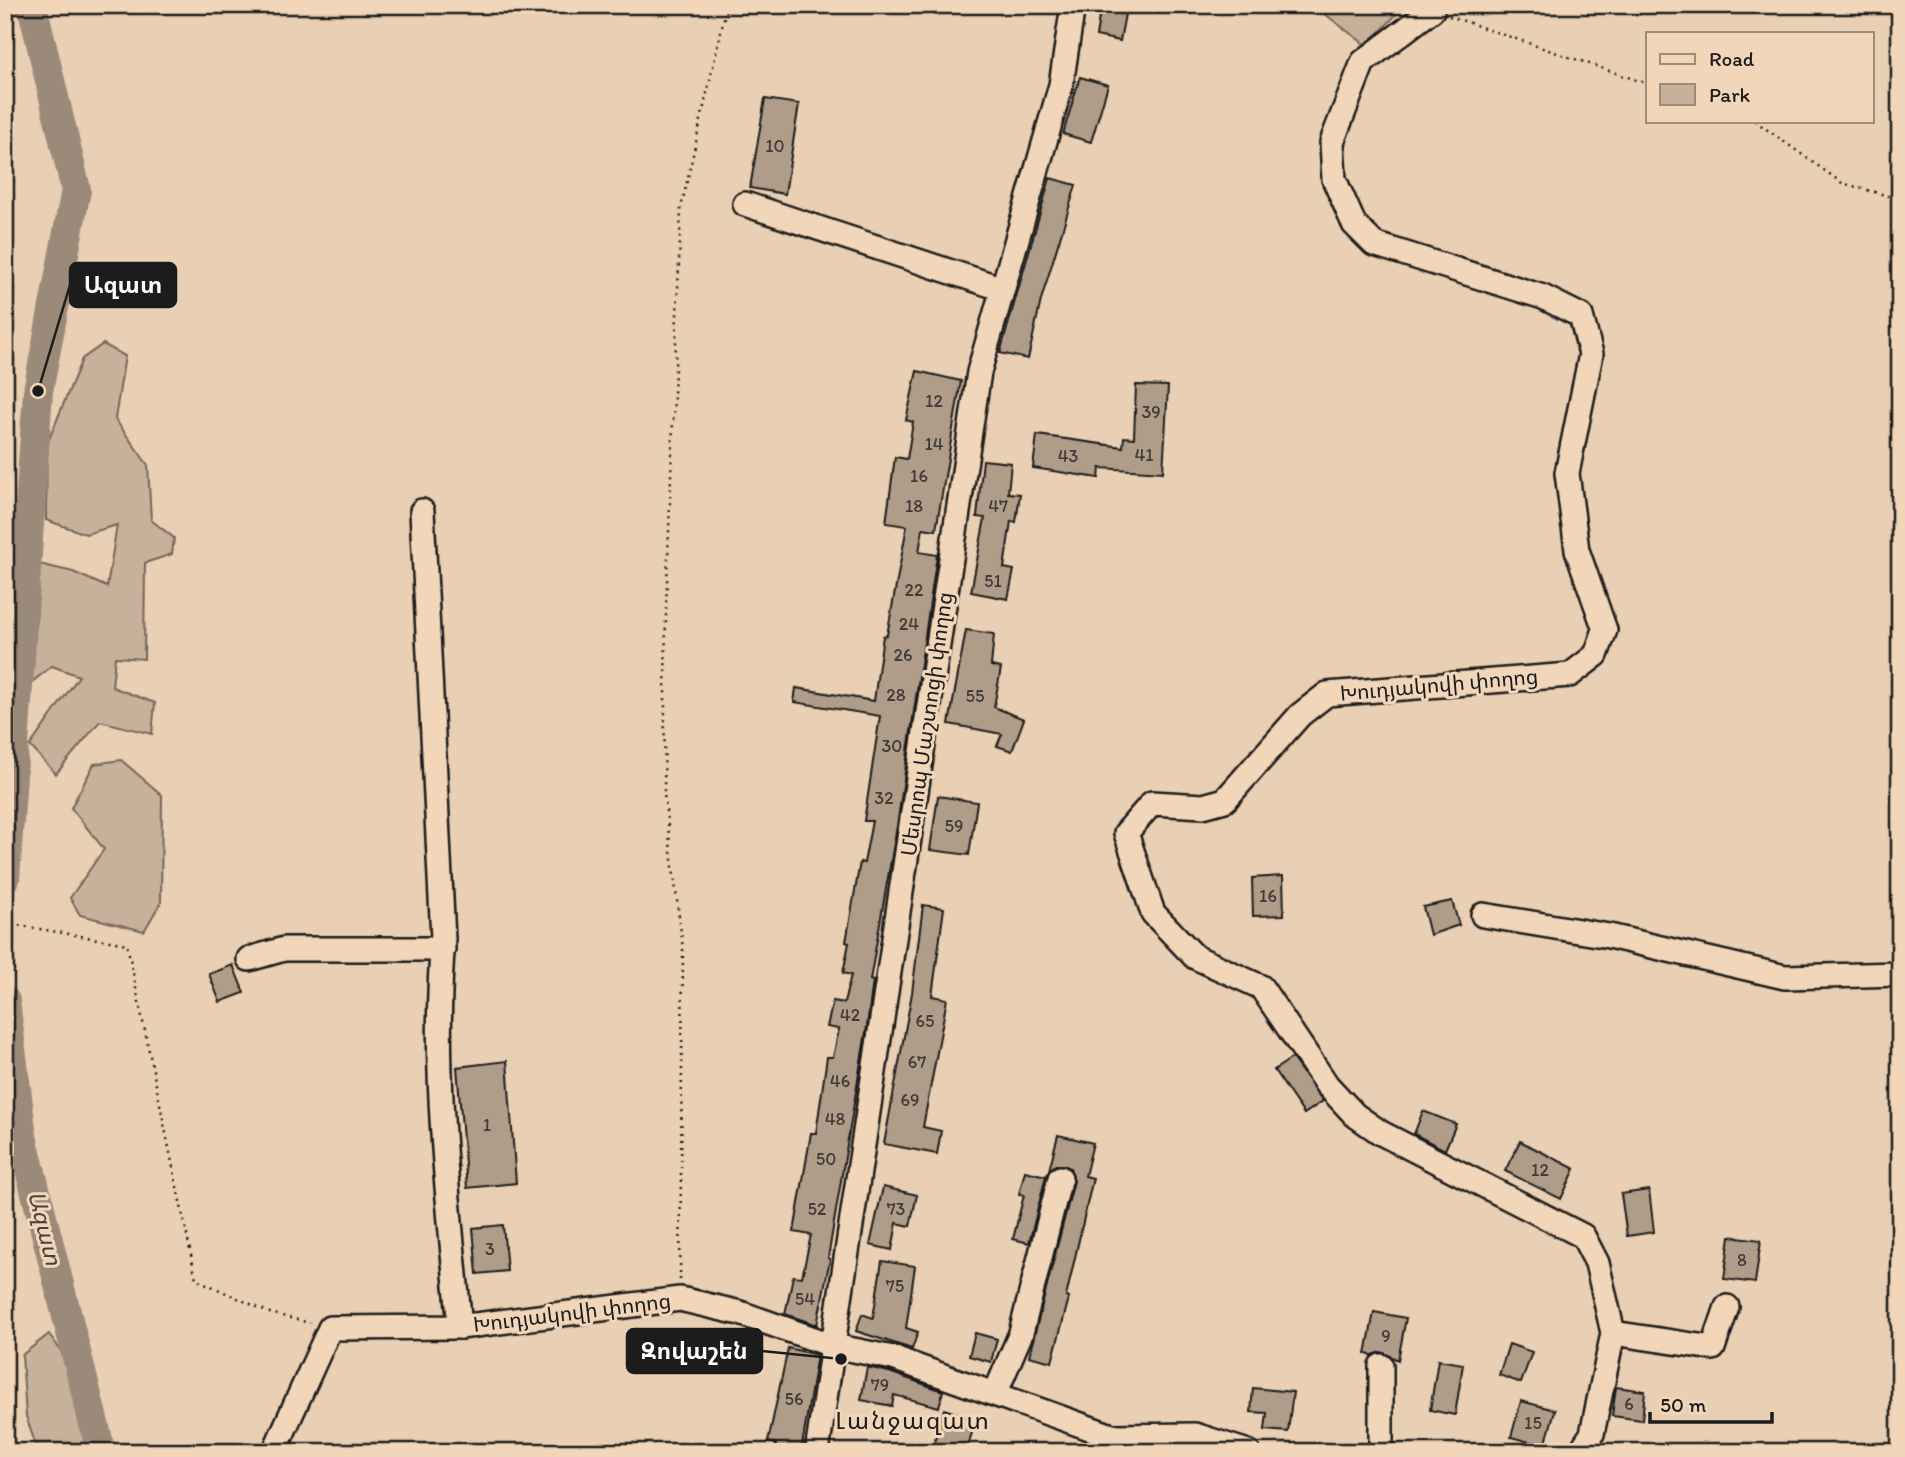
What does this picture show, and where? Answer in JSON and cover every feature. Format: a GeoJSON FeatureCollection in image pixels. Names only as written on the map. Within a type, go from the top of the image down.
{"type":"FeatureCollection","features":[{"type":"Feature","properties":{"kind":"street","name":"Մեսրոպ Մաշտոցի փողոց"},"geometry":{"type":"LineString","coordinates":[[817,1452],[979,372],[1061,85],[1073,5]]}},
{"type":"Feature","properties":{"kind":"street","name":"Խուդյակովի փողոց"},"geometry":{"type":"LineString","coordinates":[[1432,8],[1363,62],[1332,142],[1334,179],[1354,224],[1374,244],[1543,297],[1581,316],[1591,354],[1567,473],[1577,550],[1605,630],[1596,655],[1570,675],[1327,694],[1300,715],[1225,800],[1203,806],[1152,803],[1126,833],[1153,913],[1195,957],[1261,987],[1327,1085],[1354,1115],[1381,1133],[1583,1236],[1597,1263],[1613,1333],[1592,1434],[1580,1452]]}},
{"type":"Feature","properties":{"kind":"street"},"geometry":{"type":"LineString","coordinates":[[746,204],[1003,289]]}},
{"type":"Feature","properties":{"kind":"street"},"geometry":{"type":"LineString","coordinates":[[422,511],[443,949],[439,1089],[460,1327]]}},
{"type":"Feature","properties":{"kind":"street"},"geometry":{"type":"LineString","coordinates":[[1483,915],[1609,936],[1785,977],[1900,974]]}},
{"type":"Feature","properties":{"kind":"street"},"geometry":{"type":"LineString","coordinates":[[249,959],[284,949],[443,949]]}},
{"type":"Feature","properties":{"kind":"street"},"geometry":{"type":"LineString","coordinates":[[995,1394],[1021,1333],[1060,1178]]}},
{"type":"Feature","properties":{"kind":"street","name":"Խուդյակովի փողոց"},"geometry":{"type":"LineString","coordinates":[[330,1328],[460,1327],[680,1299],[740,1312],[834,1346],[893,1358],[1112,1436],[1195,1435],[1248,1452]]}},
{"type":"Feature","properties":{"kind":"street"},"geometry":{"type":"LineString","coordinates":[[1613,1333],[1713,1349],[1727,1307]]}},
{"type":"Feature","properties":{"kind":"street"},"geometry":{"type":"LineString","coordinates":[[274,1452],[330,1328]]}},
{"type":"Feature","properties":{"kind":"street"},"geometry":{"type":"LineString","coordinates":[[1381,1366],[1381,1452]]}},
{"type":"Feature","properties":{"kind":"path"},"geometry":{"type":"LineString","coordinates":[[680,1299],[683,949],[664,794],[666,610],[681,208],[727,5]]}},
{"type":"Feature","properties":{"kind":"path"},"geometry":{"type":"LineString","coordinates":[[1432,8],[1646,84]]}},
{"type":"Feature","properties":{"kind":"path"},"geometry":{"type":"LineString","coordinates":[[1756,122],[1842,183],[1900,199]]}},
{"type":"Feature","properties":{"kind":"path"},"geometry":{"type":"LineString","coordinates":[[5,923],[127,944],[197,1279],[270,1313],[330,1328]]}},
{"type":"Feature","properties":{"kind":"green space"},"geometry":{"type":"Polygon","coordinates":[[[1313,5],[1405,5],[1367,46],[1313,5]]]}},
{"type":"Feature","properties":{"kind":"green space"},"geometry":{"type":"Polygon","coordinates":[[[103,344],[125,356],[115,419],[148,465],[151,520],[174,538],[172,554],[145,563],[144,659],[115,657],[112,687],[155,703],[152,734],[100,721],[56,774],[30,746],[79,676],[52,666],[32,682],[22,672],[35,563],[73,572],[107,587],[117,525],[86,534],[46,520],[47,444],[82,359],[103,344]]]}},
{"type":"Feature","properties":{"kind":"green space"},"geometry":{"type":"Polygon","coordinates":[[[121,760],[162,795],[161,902],[144,931],[80,915],[70,898],[104,849],[71,808],[94,764],[121,760]]]}},
{"type":"Feature","properties":{"kind":"green space"},"geometry":{"type":"Polygon","coordinates":[[[49,1334],[61,1351],[91,1452],[38,1452],[26,1416],[22,1355],[49,1334]]]}},
{"type":"Feature","properties":{"kind":"building"},"geometry":{"type":"Polygon","coordinates":[[[1101,5],[1117,5],[1116,13],[1125,14],[1120,41],[1096,36],[1101,5]]]}},
{"type":"Feature","properties":{"kind":"building"},"geometry":{"type":"Polygon","coordinates":[[[1080,77],[1108,85],[1091,142],[1063,134],[1080,77]]]}},
{"type":"Feature","properties":{"kind":"building"},"geometry":{"type":"Polygon","coordinates":[[[765,99],[799,104],[785,194],[750,188],[765,99]]]}},
{"type":"Feature","properties":{"kind":"building"},"geometry":{"type":"Polygon","coordinates":[[[1050,178],[1076,185],[1041,300],[1028,359],[1000,353],[1050,178]]]}},
{"type":"Feature","properties":{"kind":"building"},"geometry":{"type":"Polygon","coordinates":[[[917,371],[961,381],[936,530],[923,528],[919,552],[937,555],[897,826],[870,980],[873,981],[867,1026],[817,1325],[785,1314],[793,1276],[802,1277],[811,1235],[794,1232],[811,1133],[816,1133],[827,1057],[833,1057],[839,1029],[827,1027],[833,1001],[844,1003],[851,975],[843,973],[849,943],[846,942],[860,862],[864,863],[872,821],[864,821],[880,716],[794,702],[796,688],[874,701],[883,636],[887,635],[907,526],[886,523],[895,457],[907,459],[913,422],[906,420],[917,371]]]}},
{"type":"Feature","properties":{"kind":"building"},"geometry":{"type":"Polygon","coordinates":[[[1136,385],[1168,386],[1163,472],[1100,468],[1099,478],[1033,468],[1037,435],[1123,447],[1124,437],[1134,438],[1136,385]]]}},
{"type":"Feature","properties":{"kind":"building"},"geometry":{"type":"Polygon","coordinates":[[[983,460],[1011,463],[1008,493],[1020,494],[1016,522],[1011,521],[1004,568],[1014,570],[1008,599],[971,592],[985,518],[977,517],[983,460]]]}},
{"type":"Feature","properties":{"kind":"building"},"geometry":{"type":"Polygon","coordinates":[[[966,630],[994,634],[991,666],[1001,668],[994,707],[1024,719],[1012,751],[997,746],[1002,734],[949,724],[966,630]]]}},
{"type":"Feature","properties":{"kind":"building"},"geometry":{"type":"Polygon","coordinates":[[[938,796],[977,802],[969,855],[930,850],[938,796]]]}},
{"type":"Feature","properties":{"kind":"building"},"geometry":{"type":"Polygon","coordinates":[[[1283,876],[1284,915],[1253,916],[1252,878],[1283,876]]]}},
{"type":"Feature","properties":{"kind":"building"},"geometry":{"type":"Polygon","coordinates":[[[1452,901],[1459,925],[1430,935],[1423,907],[1452,901]]]}},
{"type":"Feature","properties":{"kind":"building"},"geometry":{"type":"Polygon","coordinates":[[[923,905],[944,908],[932,996],[947,999],[923,1127],[941,1131],[937,1154],[884,1144],[912,993],[923,905]]]}},
{"type":"Feature","properties":{"kind":"building"},"geometry":{"type":"Polygon","coordinates":[[[233,965],[244,993],[220,1002],[209,974],[233,965]]]}},
{"type":"Feature","properties":{"kind":"building"},"geometry":{"type":"Polygon","coordinates":[[[1292,1058],[1323,1101],[1304,1114],[1274,1070],[1292,1058]]]}},
{"type":"Feature","properties":{"kind":"building"},"geometry":{"type":"Polygon","coordinates":[[[507,1061],[516,1183],[467,1188],[457,1067],[507,1061]]]}},
{"type":"Feature","properties":{"kind":"building"},"geometry":{"type":"Polygon","coordinates":[[[1423,1111],[1456,1124],[1445,1150],[1414,1134],[1423,1111]]]}},
{"type":"Feature","properties":{"kind":"building"},"geometry":{"type":"Polygon","coordinates":[[[1058,1135],[1093,1143],[1085,1176],[1093,1178],[1066,1297],[1069,1298],[1052,1362],[1029,1356],[1074,1181],[1070,1168],[1064,1165],[1056,1165],[1049,1170],[1058,1135]]]}},
{"type":"Feature","properties":{"kind":"building"},"geometry":{"type":"Polygon","coordinates":[[[1520,1141],[1575,1169],[1561,1199],[1505,1171],[1520,1141]]]}},
{"type":"Feature","properties":{"kind":"building"},"geometry":{"type":"Polygon","coordinates":[[[1025,1171],[1046,1176],[1029,1243],[1013,1239],[1024,1195],[1019,1194],[1025,1171]]]}},
{"type":"Feature","properties":{"kind":"building"},"geometry":{"type":"Polygon","coordinates":[[[883,1187],[917,1195],[910,1226],[897,1223],[892,1250],[870,1245],[883,1187]]]}},
{"type":"Feature","properties":{"kind":"building"},"geometry":{"type":"Polygon","coordinates":[[[1649,1190],[1654,1232],[1627,1236],[1621,1194],[1649,1190]]]}},
{"type":"Feature","properties":{"kind":"building"},"geometry":{"type":"Polygon","coordinates":[[[503,1225],[507,1271],[477,1274],[473,1228],[503,1225]]]}},
{"type":"Feature","properties":{"kind":"building"},"geometry":{"type":"Polygon","coordinates":[[[1730,1236],[1761,1240],[1755,1283],[1724,1279],[1730,1236]]]}},
{"type":"Feature","properties":{"kind":"building"},"geometry":{"type":"Polygon","coordinates":[[[882,1261],[915,1266],[906,1328],[918,1332],[912,1349],[856,1331],[862,1314],[873,1318],[882,1261]]]}},
{"type":"Feature","properties":{"kind":"building"},"geometry":{"type":"Polygon","coordinates":[[[1374,1312],[1406,1318],[1398,1360],[1382,1352],[1366,1354],[1374,1312]]]}},
{"type":"Feature","properties":{"kind":"building"},"geometry":{"type":"Polygon","coordinates":[[[975,1333],[997,1339],[991,1362],[969,1356],[975,1333]]]}},
{"type":"Feature","properties":{"kind":"building"},"geometry":{"type":"Polygon","coordinates":[[[1509,1344],[1532,1352],[1521,1383],[1499,1375],[1509,1344]]]}},
{"type":"Feature","properties":{"kind":"building"},"geometry":{"type":"Polygon","coordinates":[[[788,1348],[817,1355],[801,1452],[775,1452],[776,1444],[768,1442],[788,1348]]]}},
{"type":"Feature","properties":{"kind":"building"},"geometry":{"type":"Polygon","coordinates":[[[1438,1360],[1463,1364],[1455,1415],[1430,1410],[1438,1360]]]}},
{"type":"Feature","properties":{"kind":"building"},"geometry":{"type":"Polygon","coordinates":[[[867,1367],[943,1391],[939,1407],[894,1395],[892,1406],[861,1400],[867,1367]]]}},
{"type":"Feature","properties":{"kind":"building"},"geometry":{"type":"Polygon","coordinates":[[[1616,1387],[1645,1391],[1642,1420],[1612,1416],[1616,1387]]]}},
{"type":"Feature","properties":{"kind":"building"},"geometry":{"type":"Polygon","coordinates":[[[1253,1388],[1293,1392],[1288,1432],[1265,1430],[1267,1413],[1251,1412],[1253,1388]]]}},
{"type":"Feature","properties":{"kind":"building"},"geometry":{"type":"Polygon","coordinates":[[[1521,1401],[1555,1410],[1545,1446],[1511,1437],[1521,1401]]]}},
{"type":"Feature","properties":{"kind":"building"},"geometry":{"type":"Polygon","coordinates":[[[944,1409],[976,1420],[966,1452],[931,1452],[944,1409]]]}},
{"type":"Feature","properties":{"kind":"waterway","name":"Ազատ"},"geometry":{"type":"LineString","coordinates":[[5,878],[38,391],[76,190],[32,5]]}},
{"type":"Feature","properties":{"kind":"waterway","name":"Ազատ"},"geometry":{"type":"LineString","coordinates":[[5,1001],[22,1137],[101,1452]]}},
{"type":"Feature","properties":{"kind":"place","name":"Ազատ"},"geometry":{"type":"Point","coordinates":[38,391]}},
{"type":"Feature","properties":{"kind":"place","name":"Զովաշեն"},"geometry":{"type":"Point","coordinates":[841,1359]}},
{"type":"Feature","properties":{"kind":"district","name":"Լանջազատ"},"geometry":{"type":"Point","coordinates":[913,1421]}}]}
